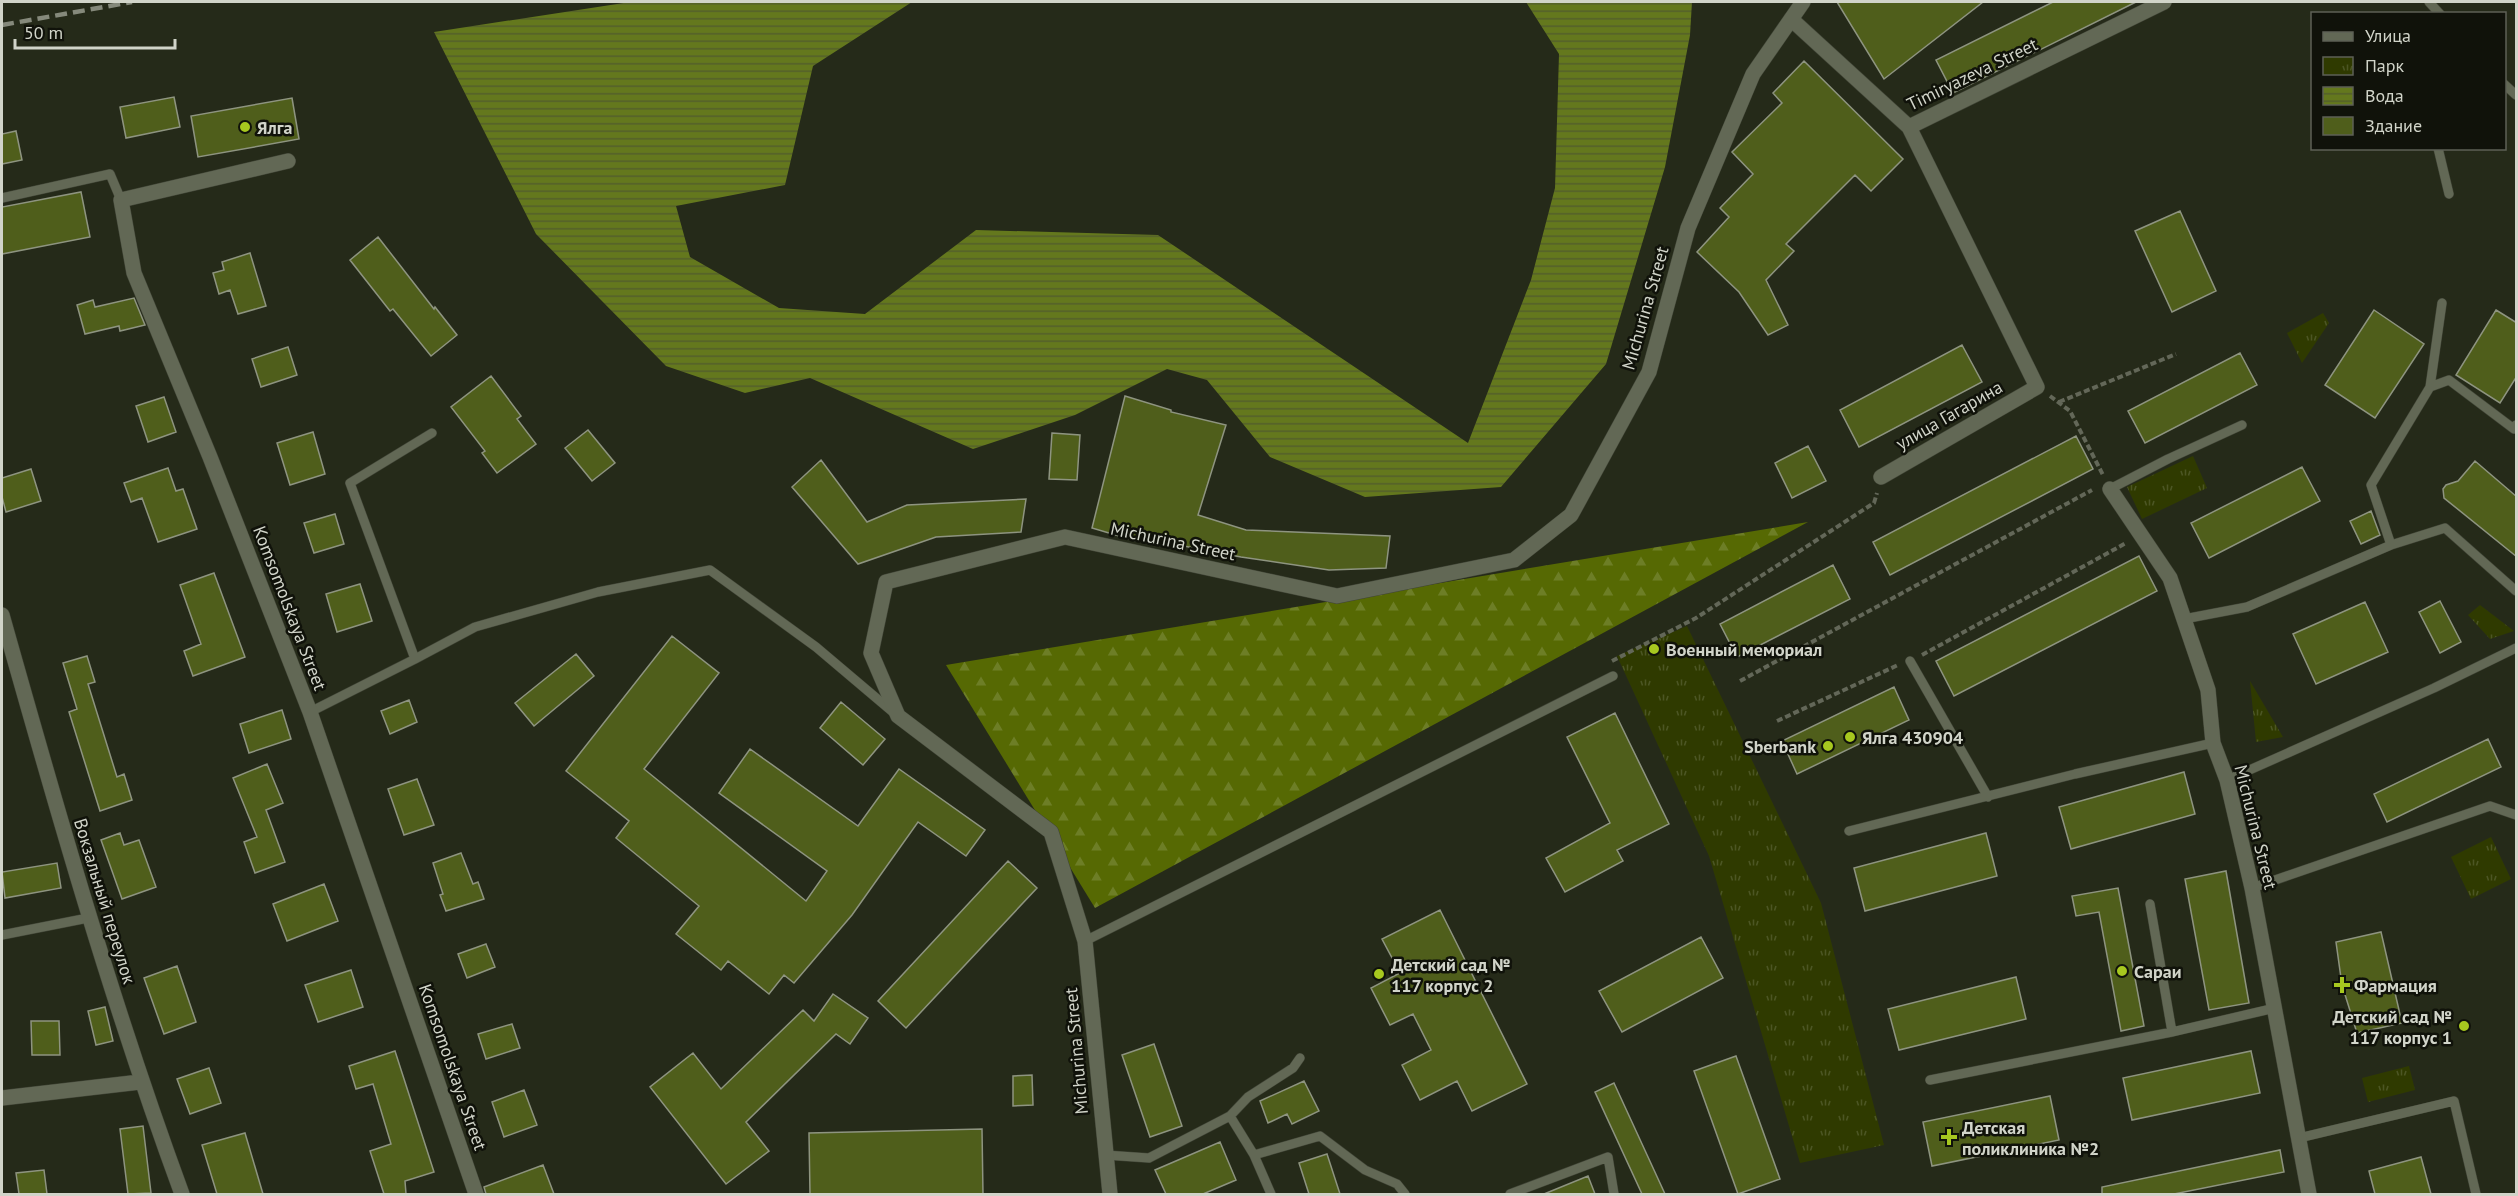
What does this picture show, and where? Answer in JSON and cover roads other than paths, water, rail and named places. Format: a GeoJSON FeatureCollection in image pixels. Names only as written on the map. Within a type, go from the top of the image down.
{"type":"FeatureCollection","features":[{"type":"Feature","properties":{"kind":"street","name":"Michurina Street"},"geometry":{"type":"LineString","coordinates":[[1110,1194],[1085,941],[1051,832],[898,716],[871,653],[886,582],[1065,537],[1337,596],[1514,560],[1571,515],[1649,372],[1688,228],[1753,74],[1803,2]]}},
{"type":"Feature","properties":{"kind":"street","name":"Timiryazeva Street"},"geometry":{"type":"LineString","coordinates":[[1791,19],[1909,127],[2163,2]]}},
{"type":"Feature","properties":{"kind":"street","name":"улица Гагарина"},"geometry":{"type":"LineString","coordinates":[[1881,477],[2037,387],[1909,127]]}},
{"type":"Feature","properties":{"kind":"street"},"geometry":{"type":"LineString","coordinates":[[121,200],[288,161]]}},
{"type":"Feature","properties":{"kind":"street","name":"Komsomolskaya Street"},"geometry":{"type":"LineString","coordinates":[[121,200],[134,273],[210,457],[310,712],[476,1194]]}},
{"type":"Feature","properties":{"kind":"street","name":"Michurina Street"},"geometry":{"type":"LineString","coordinates":[[2109,486],[2170,578],[2208,690],[2213,743],[2227,780],[2252,888],[2309,1194]]}},
{"type":"Feature","properties":{"kind":"street","name":"Вокзальный переулок"},"geometry":{"type":"LineString","coordinates":[[2,615],[88,918],[140,1082],[182,1194]]}},
{"type":"Feature","properties":{"kind":"street"},"geometry":{"type":"LineString","coordinates":[[2,1098],[140,1082]]}},
{"type":"Feature","properties":{"kind":"lane"},"geometry":{"type":"LineString","coordinates":[[2438,150],[2449,194]]}},
{"type":"Feature","properties":{"kind":"lane"},"geometry":{"type":"LineString","coordinates":[[2,198],[110,174],[121,200]]}},
{"type":"Feature","properties":{"kind":"lane"},"geometry":{"type":"LineString","coordinates":[[2391,545],[2371,485],[2430,387],[2442,303]]}},
{"type":"Feature","properties":{"kind":"lane"},"geometry":{"type":"LineString","coordinates":[[2430,387],[2449,380],[2514,429],[2517,425]]}},
{"type":"Feature","properties":{"kind":"lane"},"geometry":{"type":"LineString","coordinates":[[2109,486],[2242,425]]}},
{"type":"Feature","properties":{"kind":"lane"},"geometry":{"type":"LineString","coordinates":[[414,659],[350,483],[432,433]]}},
{"type":"Feature","properties":{"kind":"lane"},"geometry":{"type":"LineString","coordinates":[[2184,619],[2247,607],[2391,545],[2445,528],[2517,591]]}},
{"type":"Feature","properties":{"kind":"lane"},"geometry":{"type":"LineString","coordinates":[[310,712],[475,627],[598,592],[710,570],[816,647],[898,716]]}},
{"type":"Feature","properties":{"kind":"lane"},"geometry":{"type":"LineString","coordinates":[[2227,780],[2434,688],[2517,648]]}},
{"type":"Feature","properties":{"kind":"lane"},"geometry":{"type":"LineString","coordinates":[[1910,661],[1988,797]]}},
{"type":"Feature","properties":{"kind":"lane"},"geometry":{"type":"LineString","coordinates":[[1085,941],[1613,676]]}},
{"type":"Feature","properties":{"kind":"lane"},"geometry":{"type":"LineString","coordinates":[[1849,831],[2075,774],[2213,743]]}},
{"type":"Feature","properties":{"kind":"lane"},"geometry":{"type":"LineString","coordinates":[[2252,888],[2490,806],[2517,815]]}},
{"type":"Feature","properties":{"kind":"lane"},"geometry":{"type":"LineString","coordinates":[[2150,904],[2172,1032]]}},
{"type":"Feature","properties":{"kind":"lane"},"geometry":{"type":"LineString","coordinates":[[2,935],[88,918]]}},
{"type":"Feature","properties":{"kind":"lane"},"geometry":{"type":"LineString","coordinates":[[1930,1080],[2172,1032],[2275,1008]]}},
{"type":"Feature","properties":{"kind":"lane"},"geometry":{"type":"LineString","coordinates":[[1105,1155],[1149,1158],[1230,1116],[1248,1097],[1293,1068],[1300,1058]]}},
{"type":"Feature","properties":{"kind":"lane"},"geometry":{"type":"LineString","coordinates":[[2299,1138],[2454,1101],[2476,1194]]}},
{"type":"Feature","properties":{"kind":"lane"},"geometry":{"type":"LineString","coordinates":[[1230,1116],[1254,1155],[1271,1194]]}},
{"type":"Feature","properties":{"kind":"lane"},"geometry":{"type":"LineString","coordinates":[[1254,1155],[1320,1136],[1365,1170],[1397,1184],[1405,1194]]}},
{"type":"Feature","properties":{"kind":"lane"},"geometry":{"type":"LineString","coordinates":[[1510,1194],[1608,1157],[1614,1194]]}},
{"type":"Feature","properties":{"kind":"water"},"geometry":{"type":"Polygon","coordinates":[[[630,2],[912,2],[813,66],[785,185],[676,206],[690,257],[779,308],[865,314],[976,230],[1158,235],[1468,443],[1531,280],[1555,188],[1559,54],[1526,2],[1692,2],[1690,35],[1665,167],[1606,364],[1501,487],[1365,497],[1270,457],[1207,380],[1167,369],[1075,415],[973,449],[810,378],[745,393],[666,366],[536,234],[434,32],[630,2]]]}},
{"type":"Feature","properties":{"kind":"railway"},"geometry":{"type":"LineString","coordinates":[[2,25],[132,2]]}},
{"type":"Feature","properties":{"kind":"place","name":"Ялга"},"geometry":{"type":"Point","coordinates":[245,127]}},
{"type":"Feature","properties":{"kind":"place","name":"Военный мемориал"},"geometry":{"type":"Point","coordinates":[1654,649]}},
{"type":"Feature","properties":{"kind":"place","name":"Ялга 430904"},"geometry":{"type":"Point","coordinates":[1850,737]}},
{"type":"Feature","properties":{"kind":"place","name":"Sberbank"},"geometry":{"type":"Point","coordinates":[1828,746]}},
{"type":"Feature","properties":{"kind":"place","name":"Сараи"},"geometry":{"type":"Point","coordinates":[2122,971]}},
{"type":"Feature","properties":{"kind":"place","name":"Детский сад № 117 корпус 2"},"geometry":{"type":"Point","coordinates":[1379,974]}},
{"type":"Feature","properties":{"kind":"place","name":"Фармация"},"geometry":{"type":"Point","coordinates":[2342,985]}},
{"type":"Feature","properties":{"kind":"place","name":"Детский сад № 117 корпус 1"},"geometry":{"type":"Point","coordinates":[2464,1026]}},
{"type":"Feature","properties":{"kind":"place","name":"Детская поликлиника №2"},"geometry":{"type":"Point","coordinates":[1949,1137]}}]}
